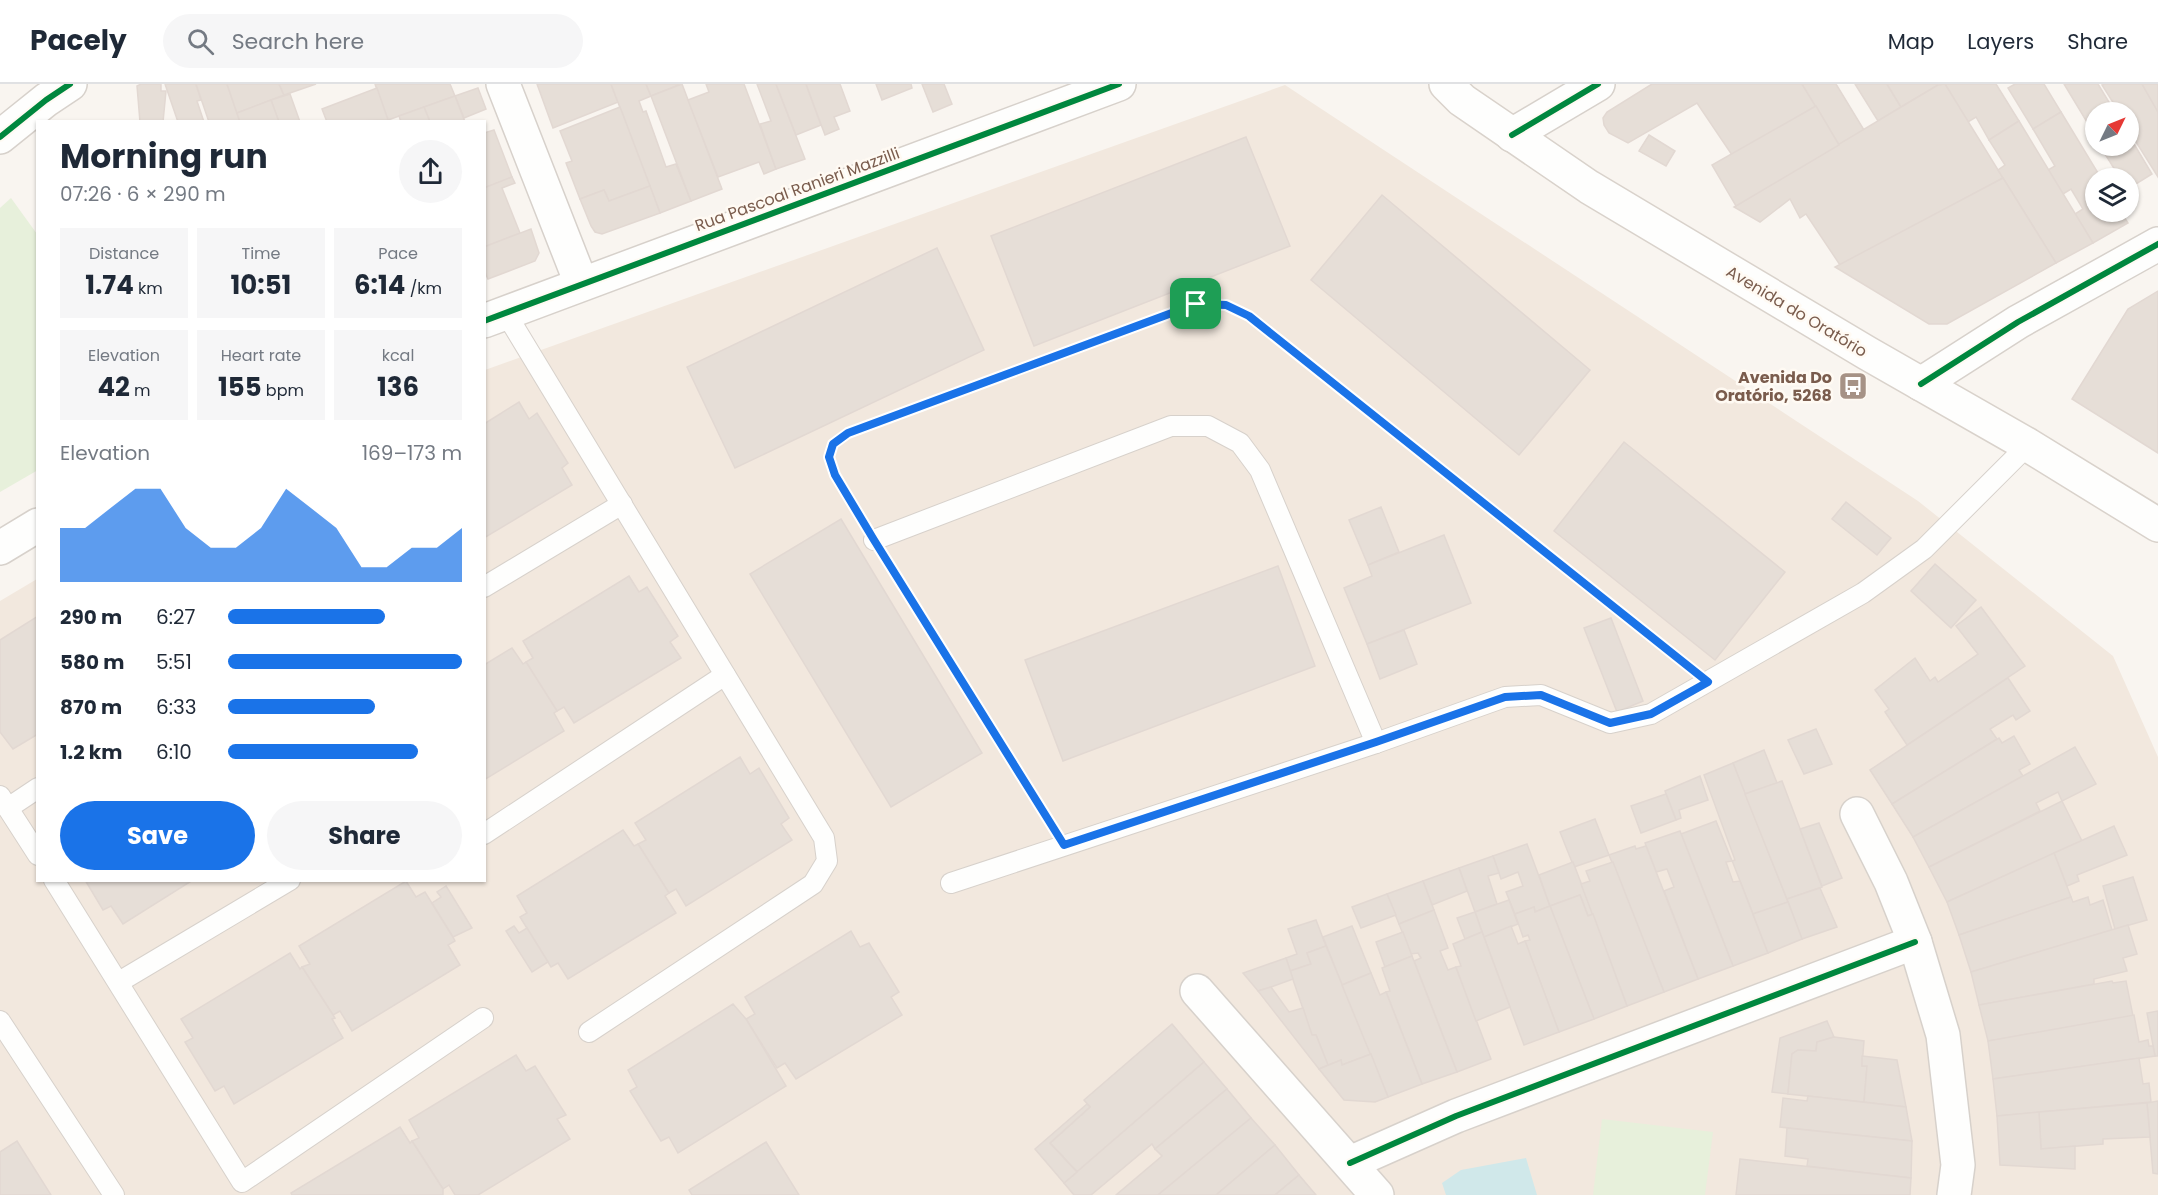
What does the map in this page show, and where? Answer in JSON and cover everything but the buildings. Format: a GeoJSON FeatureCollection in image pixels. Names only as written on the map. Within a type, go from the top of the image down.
{"type":"FeatureCollection","features":[{"type":"Feature","properties":{"kind":"street"},"geometry":{"type":"LineString","coordinates":[[0,136],[70,84]]}},
{"type":"Feature","properties":{"kind":"street"},"geometry":{"type":"LineString","coordinates":[[503,84],[581,283]]}},
{"type":"Feature","properties":{"kind":"street","name":"Rua Pascoal Ranieri Mazzilli"},"geometry":{"type":"LineString","coordinates":[[495,316],[1059,94],[1119,84]]}},
{"type":"Feature","properties":{"kind":"street","name":"Avenida do Oratório"},"geometry":{"type":"LineString","coordinates":[[1446,84],[1462,100],[1589,187],[2028,445],[2158,525]]}},
{"type":"Feature","properties":{"kind":"street"},"geometry":{"type":"LineString","coordinates":[[1512,135],[1598,84]]}},
{"type":"Feature","properties":{"kind":"street"},"geometry":{"type":"LineString","coordinates":[[1921,384],[2018,322],[2158,244]]}},
{"type":"Feature","properties":{"kind":"street"},"geometry":{"type":"LineString","coordinates":[[0,548],[36,526]]}},
{"type":"Feature","properties":{"kind":"street"},"geometry":{"type":"LineString","coordinates":[[1857,814],[1891,882],[1915,942],[1943,1035],[1958,1165],[1954,1195]]}},
{"type":"Feature","properties":{"kind":"street"},"geometry":{"type":"LineString","coordinates":[[1350,1163],[1456,1116],[1915,942]]}},
{"type":"Feature","properties":{"kind":"street"},"geometry":{"type":"LineString","coordinates":[[1197,991],[1377,1195]]}},
{"type":"Feature","properties":{"kind":"lane"},"geometry":{"type":"LineString","coordinates":[[495,316],[622,504],[824,838],[827,861],[813,884],[589,1032]]}},
{"type":"Feature","properties":{"kind":"lane"},"geometry":{"type":"LineString","coordinates":[[874,540],[1171,426],[1208,426],[1240,443],[1260,470],[1376,742]]}},
{"type":"Feature","properties":{"kind":"lane"},"geometry":{"type":"LineString","coordinates":[[951,883],[1505,697],[1541,695],[1610,723],[1651,714],[1863,593],[1924,549],[2028,445]]}},
{"type":"Feature","properties":{"kind":"lane"},"geometry":{"type":"LineString","coordinates":[[486,586],[622,504]]}},
{"type":"Feature","properties":{"kind":"lane"},"geometry":{"type":"LineString","coordinates":[[486,833],[725,675]]}},
{"type":"Feature","properties":{"kind":"lane"},"geometry":{"type":"LineString","coordinates":[[36,789],[4,802],[36,852]]}},
{"type":"Feature","properties":{"kind":"lane"},"geometry":{"type":"LineString","coordinates":[[55,882],[246,1189],[483,1018]]}},
{"type":"Feature","properties":{"kind":"lane"},"geometry":{"type":"LineString","coordinates":[[119,982],[287,882]]}},
{"type":"Feature","properties":{"kind":"lane"},"geometry":{"type":"LineString","coordinates":[[0,1021],[114,1195]]}},
{"type":"Feature","properties":{"kind":"path"},"geometry":{"type":"LineString","coordinates":[[1064,845],[874,540],[835,475],[829,457],[833,444],[848,433],[1196,304],[1226,305],[1249,316],[1708,682]]}},
{"type":"Feature","properties":{"kind":"shaded area"},"geometry":{"type":"Polygon","coordinates":[[[1285,85],[1918,501],[2113,656],[2158,757],[2158,1195],[0,1195],[0,601],[36,580],[36,882],[486,882],[486,370],[1285,85]]]}},
{"type":"Feature","properties":{"kind":"green space"},"geometry":{"type":"Polygon","coordinates":[[[11,198],[36,233],[36,471],[0,492],[0,208],[11,198]]]}},
{"type":"Feature","properties":{"kind":"green space"},"geometry":{"type":"Polygon","coordinates":[[[1602,1119],[1713,1132],[1705,1195],[1593,1195],[1602,1119]]]}},
{"type":"Feature","properties":{"kind":"water"},"geometry":{"type":"Polygon","coordinates":[[[1526,1158],[1537,1195],[1446,1195],[1442,1183],[1461,1170],[1526,1158]]]}},
{"type":"Feature","properties":{"kind":"cycle path"},"geometry":{"type":"LineString","coordinates":[[0,137],[70,84]]}},
{"type":"Feature","properties":{"kind":"cycle path"},"geometry":{"type":"LineString","coordinates":[[486,320],[1119,84]]}},
{"type":"Feature","properties":{"kind":"cycle path"},"geometry":{"type":"LineString","coordinates":[[1512,135],[1598,84]]}},
{"type":"Feature","properties":{"kind":"cycle path"},"geometry":{"type":"LineString","coordinates":[[1921,384],[2018,322],[2158,244]]}},
{"type":"Feature","properties":{"kind":"cycle path"},"geometry":{"type":"LineString","coordinates":[[1350,1163],[1456,1116],[1915,942]]}},
{"type":"Feature","properties":{"kind":"place","name":"Avenida Do Oratório, 5268"},"geometry":{"type":"Point","coordinates":[1853,386]}},
{"type":"Feature","properties":{"kind":"route"},"geometry":{"type":"LineString","coordinates":[[1196,304],[1226,305],[1249,316],[1708,682],[1651,714],[1610,723],[1541,695],[1505,697],[1064,845],[874,540],[835,475],[829,457],[833,444],[848,433],[1196,304]]}}]}
